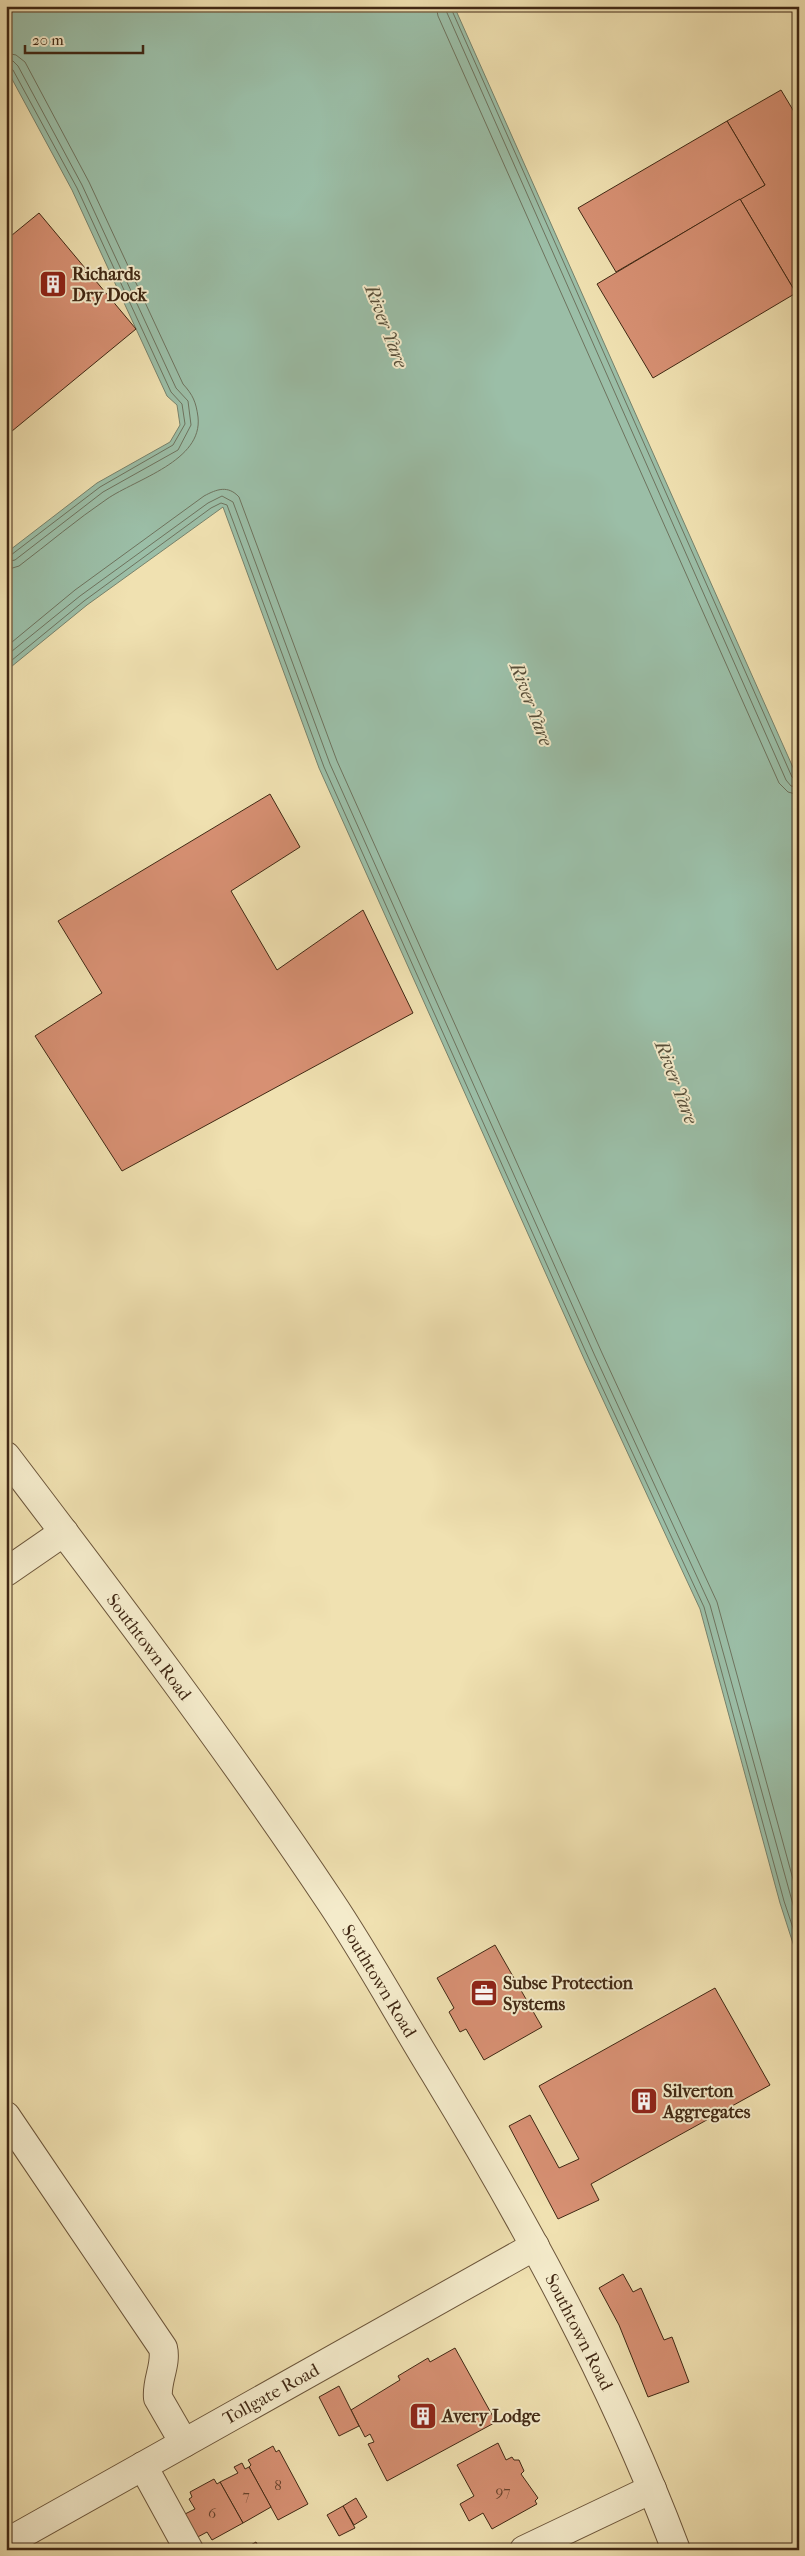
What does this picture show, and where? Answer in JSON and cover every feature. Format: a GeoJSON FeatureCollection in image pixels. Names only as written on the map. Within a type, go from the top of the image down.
{"type":"FeatureCollection","features":[{"type":"Feature","properties":{"kind":"street","name":"Southtown Road"},"geometry":{"type":"LineString","coordinates":[[6,1456],[190,1702],[331,1902],[469,2129],[535,2246],[596,2364],[652,2489],[676,2550]]}},
{"type":"Feature","properties":{"kind":"street"},"geometry":{"type":"LineString","coordinates":[[6,1572],[64,1532]]}},
{"type":"Feature","properties":{"kind":"street"},"geometry":{"type":"LineString","coordinates":[[6,2116],[163,2348],[165,2356],[157,2391],[158,2398],[184,2443]]}},
{"type":"Feature","properties":{"kind":"street","name":"Tollgate Road"},"geometry":{"type":"LineString","coordinates":[[6,2543],[535,2246]]}},
{"type":"Feature","properties":{"kind":"street"},"geometry":{"type":"LineString","coordinates":[[143,2466],[188,2550]]}},
{"type":"Feature","properties":{"kind":"street"},"geometry":{"type":"LineString","coordinates":[[524,2550],[652,2489]]}},
{"type":"Feature","properties":{"kind":"water","name":"River Yare"},"geometry":{"type":"Polygon","coordinates":[[[6,6],[454,6],[799,781],[799,1962],[780,1903],[700,1609],[585,1361],[319,768],[223,507],[87,605],[6,671],[6,553],[97,483],[170,442],[180,425],[177,405],[167,396],[72,190],[6,68],[6,6]]]}},
{"type":"Feature","properties":{"kind":"building"},"geometry":{"type":"Polygon","coordinates":[[[781,90],[799,120],[799,291],[796,293],[740,199],[765,185],[727,121],[781,90]]]}},
{"type":"Feature","properties":{"kind":"building"},"geometry":{"type":"Polygon","coordinates":[[[727,121],[765,185],[616,272],[578,208],[727,121]]]}},
{"type":"Feature","properties":{"kind":"building"},"geometry":{"type":"Polygon","coordinates":[[[740,199],[796,293],[653,378],[597,284],[740,199]]]}},
{"type":"Feature","properties":{"kind":"building","name":"Richards Dry Dock"},"geometry":{"type":"Polygon","coordinates":[[[39,213],[136,329],[6,436],[6,240],[39,213]]]}},
{"type":"Feature","properties":{"kind":"building"},"geometry":{"type":"Polygon","coordinates":[[[270,794],[300,847],[231,891],[277,970],[363,910],[413,1013],[122,1171],[35,1036],[102,993],[58,921],[270,794]]]}},
{"type":"Feature","properties":{"kind":"building","name":"Subse Protection Systems"},"geometry":{"type":"Polygon","coordinates":[[[495,1945],[542,2027],[484,2060],[466,2029],[460,2032],[449,2012],[454,2008],[437,1978],[495,1945]]]}},
{"type":"Feature","properties":{"kind":"building","name":"Silverton Aggregates"},"geometry":{"type":"Polygon","coordinates":[[[715,1988],[770,2085],[591,2184],[599,2200],[558,2219],[509,2126],[530,2115],[559,2168],[579,2159],[539,2086],[715,1988]]]}},
{"type":"Feature","properties":{"kind":"building"},"geometry":{"type":"Polygon","coordinates":[[[623,2274],[633,2292],[641,2288],[664,2340],[672,2337],[689,2382],[648,2397],[619,2325],[599,2288],[623,2274]]]}},
{"type":"Feature","properties":{"kind":"building","name":"Avery Lodge"},"geometry":{"type":"Polygon","coordinates":[[[455,2348],[496,2422],[387,2481],[368,2444],[374,2442],[370,2434],[365,2437],[351,2410],[400,2380],[398,2376],[428,2358],[430,2362],[455,2348]]]}},
{"type":"Feature","properties":{"kind":"building"},"geometry":{"type":"Polygon","coordinates":[[[339,2386],[359,2426],[339,2436],[319,2397],[339,2386]]]}},
{"type":"Feature","properties":{"kind":"building"},"geometry":{"type":"Polygon","coordinates":[[[498,2443],[506,2460],[512,2457],[514,2460],[519,2460],[524,2471],[521,2474],[538,2498],[535,2501],[537,2504],[492,2529],[483,2513],[469,2521],[460,2504],[474,2496],[457,2465],[498,2443]]]}},
{"type":"Feature","properties":{"kind":"building"},"geometry":{"type":"Polygon","coordinates":[[[273,2446],[276,2452],[279,2450],[308,2504],[278,2520],[249,2467],[251,2465],[248,2460],[273,2446]]]}},
{"type":"Feature","properties":{"kind":"building"},"geometry":{"type":"Polygon","coordinates":[[[242,2463],[245,2469],[249,2467],[271,2507],[243,2523],[220,2482],[238,2473],[234,2467],[242,2463]]]}},
{"type":"Feature","properties":{"kind":"building"},"geometry":{"type":"Polygon","coordinates":[[[214,2479],[217,2484],[220,2482],[243,2523],[212,2540],[207,2532],[192,2540],[179,2517],[195,2509],[189,2499],[192,2497],[190,2492],[214,2479]]]}},
{"type":"Feature","properties":{"kind":"building"},"geometry":{"type":"Polygon","coordinates":[[[356,2498],[367,2517],[354,2525],[343,2506],[356,2498]]]}},
{"type":"Feature","properties":{"kind":"building"},"geometry":{"type":"Polygon","coordinates":[[[343,2506],[355,2528],[339,2536],[327,2515],[343,2506]]]}},
{"type":"Feature","properties":{"kind":"building"},"geometry":{"type":"Polygon","coordinates":[[[256,2542],[260,2550],[242,2550],[256,2542]]]}},
{"type":"Feature","properties":{"kind":"place","name":"Richards Dry Dock"},"geometry":{"type":"Point","coordinates":[53,284]}},
{"type":"Feature","properties":{"kind":"place","name":"Subse Protection Systems"},"geometry":{"type":"Point","coordinates":[484,1993]}},
{"type":"Feature","properties":{"kind":"place","name":"Silverton Aggregates"},"geometry":{"type":"Point","coordinates":[644,2101]}},
{"type":"Feature","properties":{"kind":"place","name":"Avery Lodge"},"geometry":{"type":"Point","coordinates":[423,2416]}}]}
